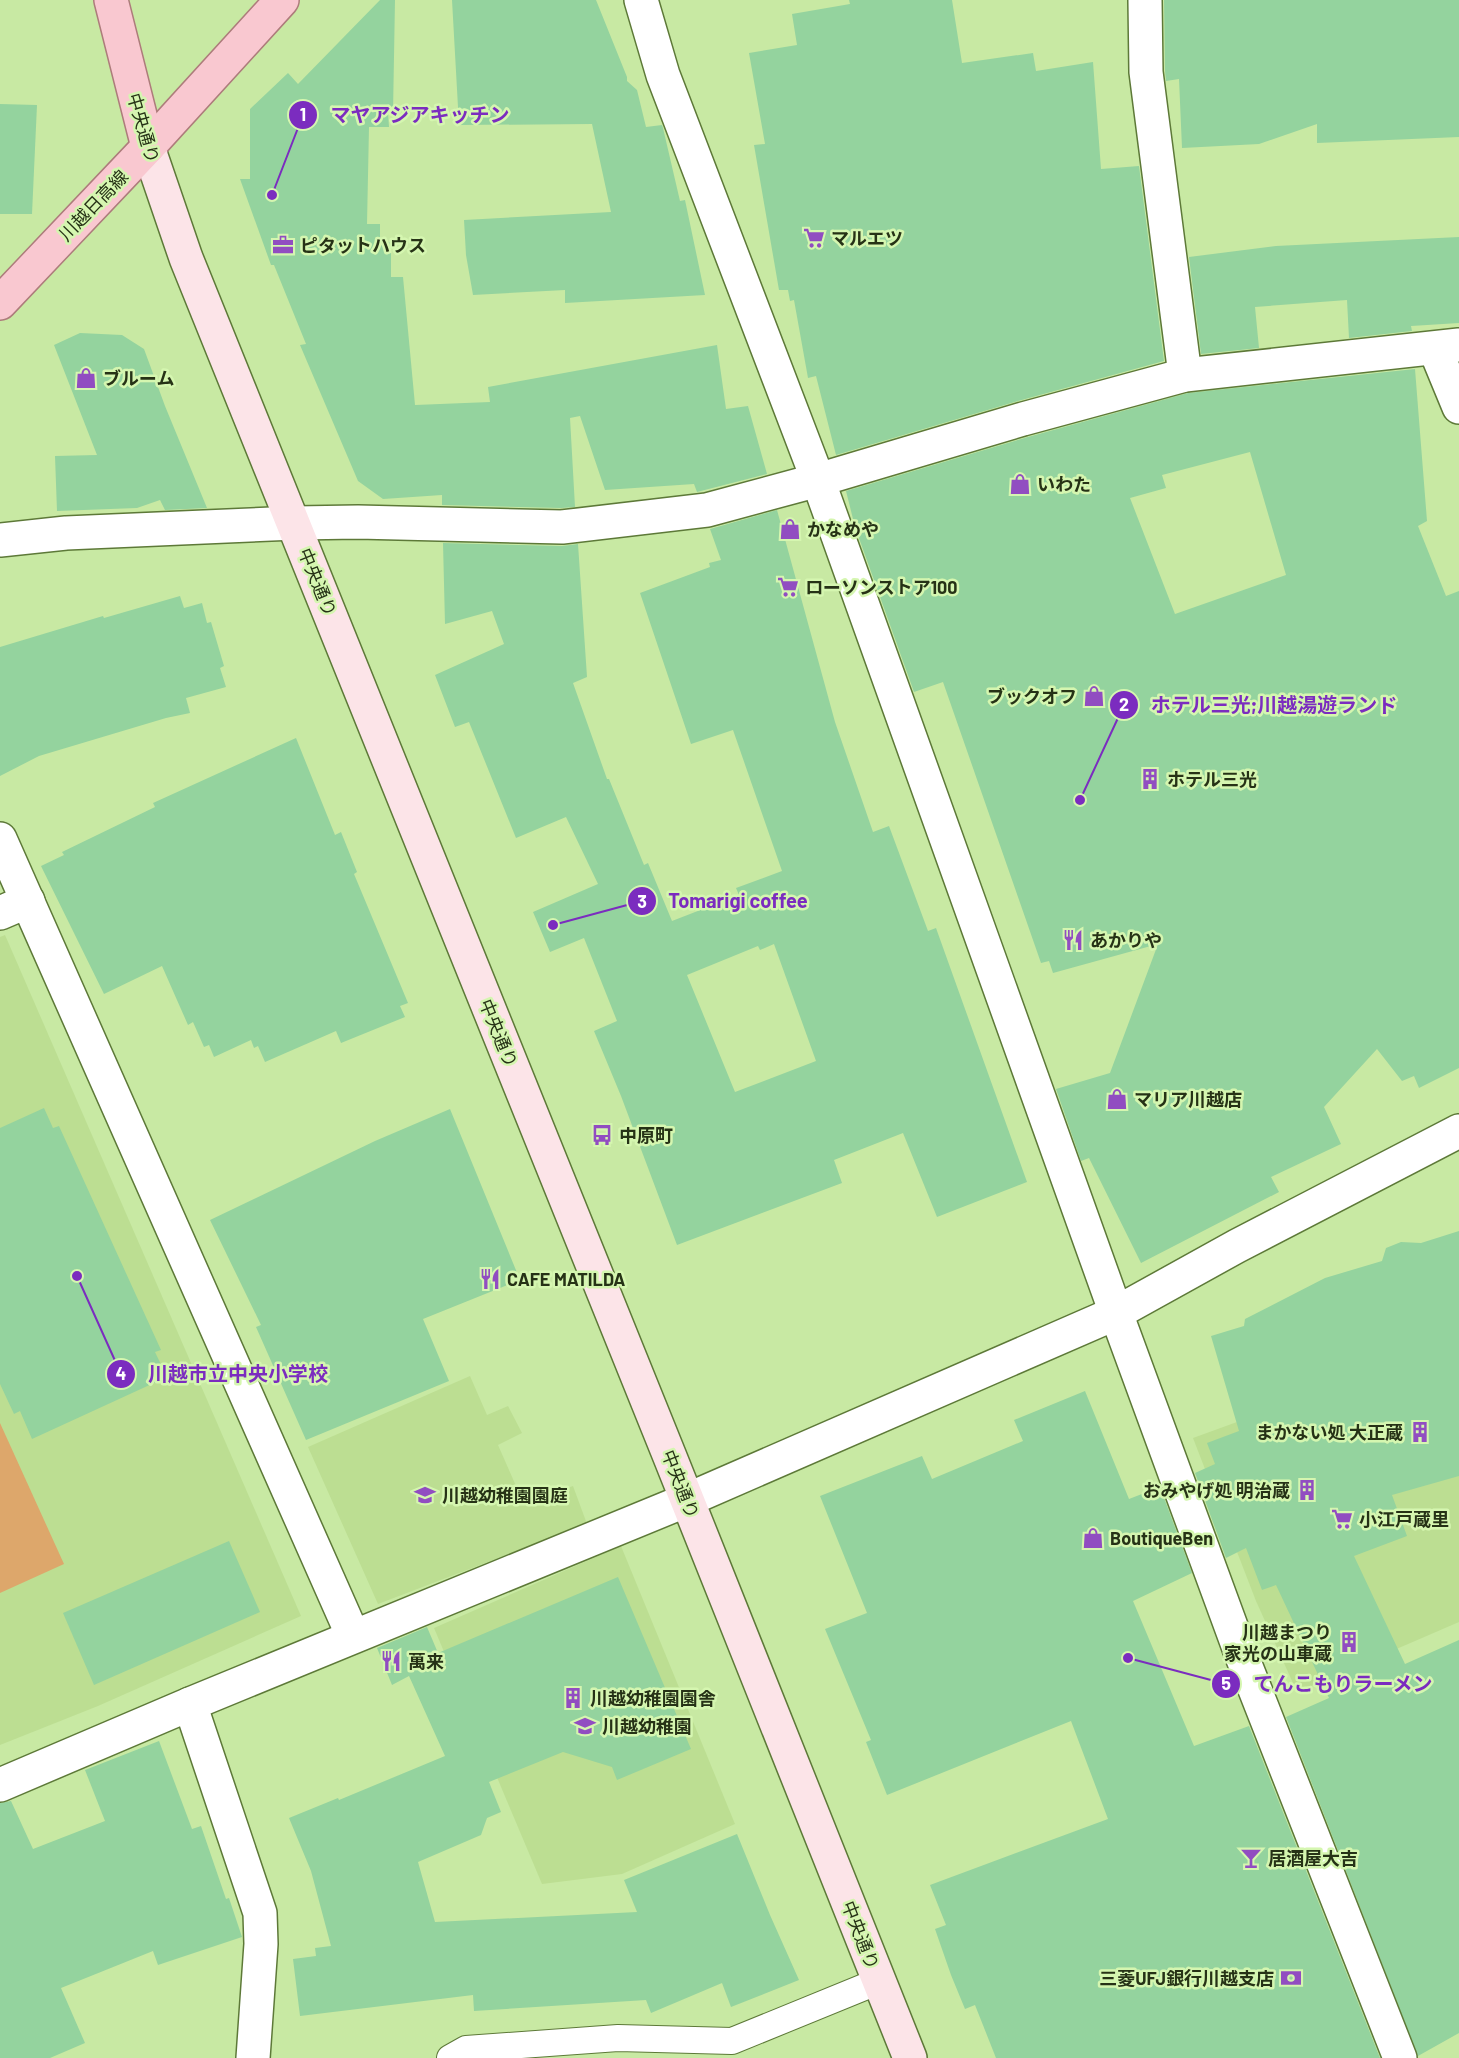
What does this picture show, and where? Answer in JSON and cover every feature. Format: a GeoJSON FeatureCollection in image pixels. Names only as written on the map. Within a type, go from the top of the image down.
{"type":"FeatureCollection","features":[{"type":"Feature","properties":{"kind":"main road","name":"中央通り"},"geometry":{"type":"LineString","coordinates":[[111,0],[148,147],[186,258],[295,523],[910,2058]]}},
{"type":"Feature","properties":{"kind":"main road","name":"川越日高線"},"geometry":{"type":"LineString","coordinates":[[0,303],[148,147],[282,0]]}},
{"type":"Feature","properties":{"kind":"street"},"geometry":{"type":"LineString","coordinates":[[641,0],[663,75],[818,480],[1116,1313],[1244,1659],[1400,2058]]}},
{"type":"Feature","properties":{"kind":"street"},"geometry":{"type":"LineString","coordinates":[[1145,0],[1146,72],[1185,375]]}},
{"type":"Feature","properties":{"kind":"street"},"geometry":{"type":"LineString","coordinates":[[0,540],[66,533],[295,523],[358,522],[562,527],[707,510],[1185,375],[1447,347],[1459,407]]}},
{"type":"Feature","properties":{"kind":"street"},"geometry":{"type":"LineString","coordinates":[[0,838],[14,907],[353,1636]]}},
{"type":"Feature","properties":{"kind":"street"},"geometry":{"type":"LineString","coordinates":[[0,1785],[353,1636],[687,1500],[1116,1313],[1237,1246],[1459,1131]]}},
{"type":"Feature","properties":{"kind":"street"},"geometry":{"type":"LineString","coordinates":[[190,1704],[260,1913],[261,1944],[253,2058]]}},
{"type":"Feature","properties":{"kind":"lane"},"geometry":{"type":"LineString","coordinates":[[450,2058],[466,2049],[618,2038],[732,2041],[879,1981]]}},
{"type":"Feature","properties":{"kind":"shaded area"},"geometry":{"type":"Polygon","coordinates":[[[5,935],[301,1616],[98,1706],[0,1745],[0,937],[5,935]]]}},
{"type":"Feature","properties":{"kind":"shaded area","name":"小江戸蔵里"},"geometry":{"type":"Polygon","coordinates":[[[1459,1346],[1459,1622],[1297,1692],[1256,1601],[1193,1438],[1353,1380],[1459,1346]]]}},
{"type":"Feature","properties":{"kind":"shaded area","name":"川越幼稚園園庭"},"geometry":{"type":"Polygon","coordinates":[[[470,1376],[487,1415],[508,1406],[522,1433],[498,1445],[524,1504],[573,1486],[587,1524],[378,1604],[308,1447],[470,1376]]]}},
{"type":"Feature","properties":{"kind":"shaded area"},"geometry":{"type":"Polygon","coordinates":[[[0,1423],[64,1564],[0,1593],[0,1423]]]}},
{"type":"Feature","properties":{"kind":"shaded area","name":"川越幼稚園"},"geometry":{"type":"Polygon","coordinates":[[[621,1546],[735,1824],[622,1874],[542,1884],[434,1628],[621,1546]]]}},
{"type":"Feature","properties":{"kind":"building"},"geometry":{"type":"Polygon","coordinates":[[[380,0],[395,0],[393,113],[388,113],[389,127],[369,127],[367,224],[380,224],[380,241],[391,242],[391,277],[403,277],[415,405],[490,402],[488,387],[717,345],[726,409],[748,406],[767,474],[697,492],[694,484],[605,490],[580,416],[570,418],[575,507],[442,505],[442,495],[383,499],[358,481],[300,345],[306,344],[274,265],[271,265],[240,179],[250,179],[250,109],[288,73],[298,84],[380,0]]]}},
{"type":"Feature","properties":{"kind":"building"},"geometry":{"type":"Polygon","coordinates":[[[452,0],[596,0],[627,81],[637,90],[646,127],[662,125],[680,201],[685,200],[705,295],[565,303],[565,290],[473,295],[466,255],[464,220],[611,212],[592,124],[459,125],[452,0]]]}},
{"type":"Feature","properties":{"kind":"building"},"geometry":{"type":"Polygon","coordinates":[[[849,0],[952,0],[962,63],[1033,53],[1036,71],[1093,62],[1101,169],[1139,166],[1164,361],[836,455],[816,376],[808,378],[794,300],[790,301],[788,290],[779,290],[754,145],[765,144],[749,53],[797,45],[792,14],[850,4],[849,0]]]}},
{"type":"Feature","properties":{"kind":"building"},"geometry":{"type":"Polygon","coordinates":[[[1164,0],[1459,0],[1459,137],[1317,143],[1317,124],[1259,144],[1182,148],[1179,79],[1166,81],[1164,0]]]}},
{"type":"Feature","properties":{"kind":"building"},"geometry":{"type":"Polygon","coordinates":[[[0,104],[37,105],[32,214],[0,214],[0,104]]]}},
{"type":"Feature","properties":{"kind":"building"},"geometry":{"type":"Polygon","coordinates":[[[1459,237],[1459,323],[1411,326],[1412,331],[1349,338],[1347,300],[1255,307],[1259,348],[1201,354],[1189,257],[1276,246],[1459,237]]]}},
{"type":"Feature","properties":{"kind":"building"},"geometry":{"type":"Polygon","coordinates":[[[80,333],[122,335],[144,349],[207,508],[165,510],[160,500],[137,508],[57,511],[55,456],[97,455],[54,345],[80,333]]]}},
{"type":"Feature","properties":{"kind":"building"},"geometry":{"type":"Polygon","coordinates":[[[1415,369],[1427,521],[1418,526],[1446,596],[1459,591],[1459,1068],[1419,1088],[1414,1076],[1402,1081],[1377,1049],[1324,1107],[1341,1144],[1271,1177],[1279,1192],[1141,1263],[1089,1158],[1081,1161],[1056,1089],[1110,1073],[1158,944],[1053,973],[1049,961],[1041,963],[943,682],[914,692],[855,527],[846,491],[1188,393],[1415,369]],[[1250,452],[1162,475],[1166,488],[1130,498],[1175,614],[1286,575],[1250,452]]]}},
{"type":"Feature","properties":{"kind":"building"},"geometry":{"type":"Polygon","coordinates":[[[777,510],[835,722],[873,832],[889,826],[928,931],[936,928],[1027,1182],[937,1217],[903,1133],[834,1160],[842,1183],[677,1245],[594,1031],[617,1021],[584,938],[550,952],[533,912],[598,884],[566,817],[516,838],[469,722],[455,727],[435,675],[504,644],[492,611],[445,624],[443,543],[562,546],[578,544],[587,677],[573,683],[607,779],[609,779],[644,865],[648,863],[672,921],[739,895],[736,888],[782,871],[733,730],[691,744],[640,593],[710,567],[709,563],[721,560],[710,529],[777,510]],[[774,944],[760,950],[758,946],[687,975],[735,1092],[816,1061],[774,944]]]}},
{"type":"Feature","properties":{"kind":"building"},"geometry":{"type":"Polygon","coordinates":[[[180,596],[184,608],[202,603],[207,623],[211,622],[224,666],[220,668],[226,687],[186,698],[190,713],[39,756],[0,776],[0,647],[180,596]]]}},
{"type":"Feature","properties":{"kind":"building"},"geometry":{"type":"Polygon","coordinates":[[[296,738],[335,835],[341,832],[357,872],[354,874],[408,1003],[400,1006],[405,1017],[341,1043],[336,1031],[265,1062],[258,1046],[254,1048],[251,1040],[214,1057],[209,1045],[204,1047],[193,1022],[188,1025],[162,966],[104,994],[41,866],[64,855],[62,852],[155,807],[153,803],[296,738]]]}},
{"type":"Feature","properties":{"kind":"building"},"geometry":{"type":"Polygon","coordinates":[[[44,1108],[53,1128],[59,1126],[161,1350],[155,1352],[167,1377],[32,1439],[20,1411],[14,1414],[0,1384],[0,1128],[44,1108]]]}},
{"type":"Feature","properties":{"kind":"building"},"geometry":{"type":"Polygon","coordinates":[[[450,1109],[520,1280],[423,1319],[449,1381],[306,1440],[256,1327],[261,1325],[210,1220],[375,1141],[450,1109]]]}},
{"type":"Feature","properties":{"kind":"building"},"geometry":{"type":"Polygon","coordinates":[[[1459,1231],[1459,1476],[1392,1495],[1407,1536],[1354,1556],[1405,1664],[1459,1640],[1459,2033],[1418,2056],[1286,1717],[1329,1698],[1276,1585],[1262,1590],[1246,1548],[1226,1558],[1195,1473],[1215,1464],[1207,1443],[1239,1431],[1211,1336],[1244,1326],[1245,1319],[1325,1278],[1382,1261],[1386,1248],[1401,1242],[1421,1243],[1459,1231]]]}},
{"type":"Feature","properties":{"kind":"building"},"geometry":{"type":"Polygon","coordinates":[[[1085,1391],[1129,1499],[1160,1487],[1192,1573],[1133,1601],[1194,1746],[1249,1726],[1380,2058],[996,2058],[975,2005],[965,2009],[935,1929],[946,1925],[930,1885],[1108,1819],[1071,1721],[887,1795],[866,1742],[871,1740],[825,1629],[867,1613],[820,1496],[922,1456],[932,1479],[1023,1441],[1014,1420],[1085,1391]]]}},
{"type":"Feature","properties":{"kind":"building"},"geometry":{"type":"Polygon","coordinates":[[[229,1541],[260,1612],[94,1685],[63,1613],[229,1541]]]}},
{"type":"Feature","properties":{"kind":"building"},"geometry":{"type":"Polygon","coordinates":[[[618,1577],[691,1749],[617,1780],[612,1767],[563,1752],[489,1782],[501,1812],[487,1818],[481,1835],[418,1862],[435,1922],[637,1912],[624,1880],[737,1834],[799,1980],[731,2007],[722,1983],[651,2013],[646,2000],[474,2011],[473,1995],[300,2016],[293,1959],[316,1956],[315,1948],[331,1946],[311,1871],[289,1818],[445,1756],[409,1676],[392,1685],[377,1648],[427,1627],[438,1653],[618,1577]]]}},
{"type":"Feature","properties":{"kind":"building"},"geometry":{"type":"Polygon","coordinates":[[[159,1741],[192,1829],[201,1826],[226,1899],[229,1898],[242,1937],[158,1965],[153,1951],[61,1988],[85,2043],[50,2058],[0,2058],[0,1803],[11,1801],[33,1849],[105,1821],[85,1770],[159,1741]]]}},
{"type":"Feature","properties":{"kind":"place","name":"マヤアジアキッチン"},"geometry":{"type":"Point","coordinates":[272,195]}},
{"type":"Feature","properties":{"kind":"place","name":"マルエツ"},"geometry":{"type":"Point","coordinates":[814,238]}},
{"type":"Feature","properties":{"kind":"place","name":"ピタットハウス"},"geometry":{"type":"Point","coordinates":[283,245]}},
{"type":"Feature","properties":{"kind":"place","name":"ブルーム"},"geometry":{"type":"Point","coordinates":[86,378]}},
{"type":"Feature","properties":{"kind":"place","name":"いわた"},"geometry":{"type":"Point","coordinates":[1020,484]}},
{"type":"Feature","properties":{"kind":"place","name":"かなめや"},"geometry":{"type":"Point","coordinates":[790,529]}},
{"type":"Feature","properties":{"kind":"place","name":"ローソンストア100"},"geometry":{"type":"Point","coordinates":[788,587]}},
{"type":"Feature","properties":{"kind":"place","name":"ブックオフ"},"geometry":{"type":"Point","coordinates":[1094,696]}},
{"type":"Feature","properties":{"kind":"place","name":"ホテル三光"},"geometry":{"type":"Point","coordinates":[1150,779]}},
{"type":"Feature","properties":{"kind":"place","name":"ホテル三光;川越湯遊ランド"},"geometry":{"type":"Point","coordinates":[1080,800]}},
{"type":"Feature","properties":{"kind":"place","name":"Tomarigi coffee"},"geometry":{"type":"Point","coordinates":[553,925]}},
{"type":"Feature","properties":{"kind":"place","name":"あかりや"},"geometry":{"type":"Point","coordinates":[1073,940]}},
{"type":"Feature","properties":{"kind":"place","name":"マリア川越店"},"geometry":{"type":"Point","coordinates":[1117,1099]}},
{"type":"Feature","properties":{"kind":"place","name":"中原町"},"geometry":{"type":"Point","coordinates":[602,1135]}},
{"type":"Feature","properties":{"kind":"place","name":"川越市立中央小学校"},"geometry":{"type":"Point","coordinates":[77,1276]}},
{"type":"Feature","properties":{"kind":"place","name":"CAFE MATILDA"},"geometry":{"type":"Point","coordinates":[490,1279]}},
{"type":"Feature","properties":{"kind":"place","name":"まかない処 大正蔵"},"geometry":{"type":"Point","coordinates":[1420,1432]}},
{"type":"Feature","properties":{"kind":"place","name":"おみやげ処 明治蔵"},"geometry":{"type":"Point","coordinates":[1307,1490]}},
{"type":"Feature","properties":{"kind":"place","name":"川越幼稚園園庭"},"geometry":{"type":"Point","coordinates":[425,1495]}},
{"type":"Feature","properties":{"kind":"place","name":"小江戸蔵里"},"geometry":{"type":"Point","coordinates":[1342,1519]}},
{"type":"Feature","properties":{"kind":"place","name":"BoutiqueBen"},"geometry":{"type":"Point","coordinates":[1093,1538]}},
{"type":"Feature","properties":{"kind":"place","name":"川越まつり 家光の山車蔵"},"geometry":{"type":"Point","coordinates":[1349,1642]}},
{"type":"Feature","properties":{"kind":"place","name":"てんこもりラーメン"},"geometry":{"type":"Point","coordinates":[1128,1658]}},
{"type":"Feature","properties":{"kind":"place","name":"萬来"},"geometry":{"type":"Point","coordinates":[391,1661]}},
{"type":"Feature","properties":{"kind":"place","name":"川越幼稚園園舎"},"geometry":{"type":"Point","coordinates":[573,1698]}},
{"type":"Feature","properties":{"kind":"place","name":"川越幼稚園"},"geometry":{"type":"Point","coordinates":[585,1726]}},
{"type":"Feature","properties":{"kind":"place","name":"居酒屋大吉"},"geometry":{"type":"Point","coordinates":[1251,1858]}},
{"type":"Feature","properties":{"kind":"place","name":"三菱UFJ銀行川越支店"},"geometry":{"type":"Point","coordinates":[1291,1978]}}]}
